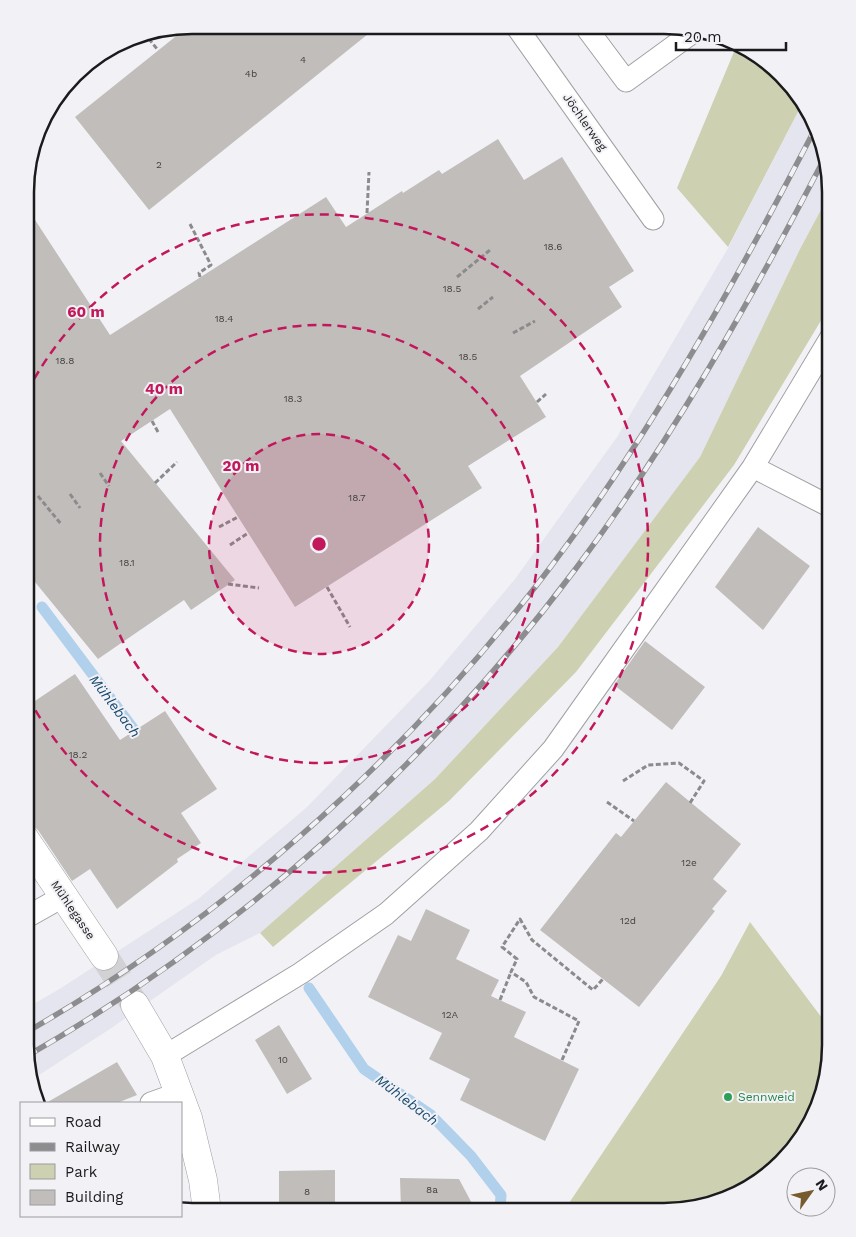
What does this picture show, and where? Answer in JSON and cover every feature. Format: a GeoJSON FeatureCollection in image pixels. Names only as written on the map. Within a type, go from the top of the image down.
{"type":"FeatureCollection","features":[{"type":"Feature","properties":{"kind":"street","name":"Mühlegasse"},"geometry":{"type":"LineString","coordinates":[[34,853],[104,956]]}},
{"type":"Feature","properties":{"kind":"street"},"geometry":{"type":"LineString","coordinates":[[135,1005],[165,1056],[179,1092],[195,1145],[206,1203]]}},
{"type":"Feature","properties":{"kind":"lane","name":"Jöchlerweg"},"geometry":{"type":"LineString","coordinates":[[522,34],[653,219]]}},
{"type":"Feature","properties":{"kind":"lane"},"geometry":{"type":"LineString","coordinates":[[591,34],[626,82],[688,36]]}},
{"type":"Feature","properties":{"kind":"lane"},"geometry":{"type":"LineString","coordinates":[[165,1056],[300,973],[386,914],[479,831],[554,749],[753,467],[822,353]]}},
{"type":"Feature","properties":{"kind":"lane"},"geometry":{"type":"LineString","coordinates":[[753,467],[822,502]]}},
{"type":"Feature","properties":{"kind":"lane"},"geometry":{"type":"LineString","coordinates":[[34,913],[64,896]]}},
{"type":"Feature","properties":{"kind":"lane"},"geometry":{"type":"LineString","coordinates":[[154,1102],[179,1092]]}},
{"type":"Feature","properties":{"kind":"path"},"geometry":{"type":"LineString","coordinates":[[149,39],[158,50]]}},
{"type":"Feature","properties":{"kind":"path"},"geometry":{"type":"LineString","coordinates":[[368,213],[369,172]]}},
{"type":"Feature","properties":{"kind":"path"},"geometry":{"type":"LineString","coordinates":[[190,224],[210,265],[199,273],[200,277]]}},
{"type":"Feature","properties":{"kind":"path"},"geometry":{"type":"LineString","coordinates":[[457,277],[490,250]]}},
{"type":"Feature","properties":{"kind":"path"},"geometry":{"type":"LineString","coordinates":[[478,309],[493,297]]}},
{"type":"Feature","properties":{"kind":"path"},"geometry":{"type":"LineString","coordinates":[[513,333],[535,322]]}},
{"type":"Feature","properties":{"kind":"path"},"geometry":{"type":"LineString","coordinates":[[537,402],[546,394]]}},
{"type":"Feature","properties":{"kind":"path"},"geometry":{"type":"LineString","coordinates":[[152,421],[158,432]]}},
{"type":"Feature","properties":{"kind":"path"},"geometry":{"type":"LineString","coordinates":[[155,483],[177,462]]}},
{"type":"Feature","properties":{"kind":"path"},"geometry":{"type":"LineString","coordinates":[[100,473],[109,486]]}},
{"type":"Feature","properties":{"kind":"path"},"geometry":{"type":"LineString","coordinates":[[70,494],[80,508]]}},
{"type":"Feature","properties":{"kind":"path"},"geometry":{"type":"LineString","coordinates":[[38,496],[61,524]]}},
{"type":"Feature","properties":{"kind":"path"},"geometry":{"type":"LineString","coordinates":[[219,527],[238,517]]}},
{"type":"Feature","properties":{"kind":"path"},"geometry":{"type":"LineString","coordinates":[[230,545],[248,534]]}},
{"type":"Feature","properties":{"kind":"path"},"geometry":{"type":"LineString","coordinates":[[228,584],[258,588]]}},
{"type":"Feature","properties":{"kind":"path"},"geometry":{"type":"LineString","coordinates":[[327,587],[350,627]]}},
{"type":"Feature","properties":{"kind":"path"},"geometry":{"type":"LineString","coordinates":[[623,781],[648,765],[679,764],[704,781],[690,802]]}},
{"type":"Feature","properties":{"kind":"path"},"geometry":{"type":"LineString","coordinates":[[607,802],[634,821]]}},
{"type":"Feature","properties":{"kind":"path"},"geometry":{"type":"LineString","coordinates":[[500,1000],[517,959],[502,947],[520,918],[532,940],[593,990],[603,980]]}},
{"type":"Feature","properties":{"kind":"path"},"geometry":{"type":"LineString","coordinates":[[511,972],[526,982],[534,997],[579,1021],[562,1060]]}},
{"type":"Feature","properties":{"kind":"shaded area"},"geometry":{"type":"Polygon","coordinates":[[[799,110],[817,151],[821,171],[822,208],[800,249],[700,457],[558,647],[435,779],[260,933],[216,955],[110,1029],[37,1076],[34,1056],[34,1004],[198,899],[306,808],[430,680],[515,579],[617,437],[728,248],[799,110]]]}},
{"type":"Feature","properties":{"kind":"green space"},"geometry":{"type":"Polygon","coordinates":[[[734,51],[752,60],[769,73],[783,87],[799,110],[728,247],[677,188],[734,51]]]}},
{"type":"Feature","properties":{"kind":"green space"},"geometry":{"type":"Polygon","coordinates":[[[822,208],[822,319],[734,465],[576,672],[449,801],[273,947],[260,933],[435,779],[558,647],[700,457],[800,249],[822,208]]]}},
{"type":"Feature","properties":{"kind":"green space","name":"Sennweid"},"geometry":{"type":"Polygon","coordinates":[[[750,922],[822,1018],[822,1056],[819,1076],[814,1096],[796,1133],[769,1164],[752,1177],[715,1195],[685,1202],[569,1203],[721,976],[750,922]]]}},
{"type":"Feature","properties":{"kind":"building"},"geometry":{"type":"Polygon","coordinates":[[[368,34],[149,210],[75,117],[178,35],[368,34]]]}},
{"type":"Feature","properties":{"kind":"building"},"geometry":{"type":"Polygon","coordinates":[[[498,139],[524,180],[562,157],[634,271],[609,287],[622,307],[520,376],[546,417],[468,466],[482,488],[295,607],[170,409],[121,441],[235,580],[191,610],[184,600],[98,659],[34,581],[34,218],[110,335],[326,197],[346,227],[439,170],[442,174],[498,139]]]}},
{"type":"Feature","properties":{"kind":"building"},"geometry":{"type":"Polygon","coordinates":[[[758,527],[810,566],[763,630],[715,587],[758,527]]]}},
{"type":"Feature","properties":{"kind":"building"},"geometry":{"type":"Polygon","coordinates":[[[645,641],[705,687],[672,730],[614,685],[645,641]]]}},
{"type":"Feature","properties":{"kind":"building"},"geometry":{"type":"Polygon","coordinates":[[[75,674],[120,740],[165,711],[217,789],[181,813],[201,843],[177,859],[178,862],[117,909],[90,869],[72,881],[38,830],[34,827],[34,702],[75,674]]]}},
{"type":"Feature","properties":{"kind":"building"},"geometry":{"type":"Polygon","coordinates":[[[666,782],[741,844],[713,879],[727,891],[712,909],[715,911],[639,1007],[540,930],[616,833],[621,837],[666,782]]]}},
{"type":"Feature","properties":{"kind":"building"},"geometry":{"type":"Polygon","coordinates":[[[426,909],[470,930],[456,959],[499,980],[491,996],[526,1012],[514,1037],[579,1069],[545,1141],[460,1100],[470,1079],[429,1059],[442,1033],[368,997],[398,935],[411,941],[426,909]]]}},
{"type":"Feature","properties":{"kind":"building"},"geometry":{"type":"Polygon","coordinates":[[[279,1025],[312,1079],[287,1094],[255,1040],[279,1025]]]}},
{"type":"Feature","properties":{"kind":"building"},"geometry":{"type":"Polygon","coordinates":[[[117,1062],[137,1095],[120,1102],[48,1102],[117,1062]]]}},
{"type":"Feature","properties":{"kind":"building"},"geometry":{"type":"Polygon","coordinates":[[[335,1170],[335,1203],[279,1203],[279,1171],[335,1170]]]}},
{"type":"Feature","properties":{"kind":"building"},"geometry":{"type":"Polygon","coordinates":[[[400,1178],[459,1179],[472,1203],[401,1203],[400,1178]]]}},
{"type":"Feature","properties":{"kind":"waterway","name":"Mühlebach"},"geometry":{"type":"LineString","coordinates":[[42,607],[144,743]]}},
{"type":"Feature","properties":{"kind":"waterway","name":"Mühlebach"},"geometry":{"type":"LineString","coordinates":[[309,988],[364,1069],[431,1115],[471,1156],[501,1195],[501,1203]]}},
{"type":"Feature","properties":{"kind":"tunnel"},"geometry":{"type":"LineString","coordinates":[[104,956],[135,1005]]}},
{"type":"Feature","properties":{"kind":"railway"},"geometry":{"type":"LineString","coordinates":[[34,1028],[109,982],[190,925],[268,864],[342,798],[413,728],[480,654],[542,578],[600,498],[659,408],[714,316],[812,135]]}},
{"type":"Feature","properties":{"kind":"railway"},"geometry":{"type":"LineString","coordinates":[[34,1052],[106,1008],[182,956],[256,899],[327,840],[459,710],[520,640],[577,567],[645,470],[739,317],[820,166]]}},
{"type":"Feature","properties":{"kind":"place","name":"Sennweid"},"geometry":{"type":"Point","coordinates":[728,1097]}}]}
